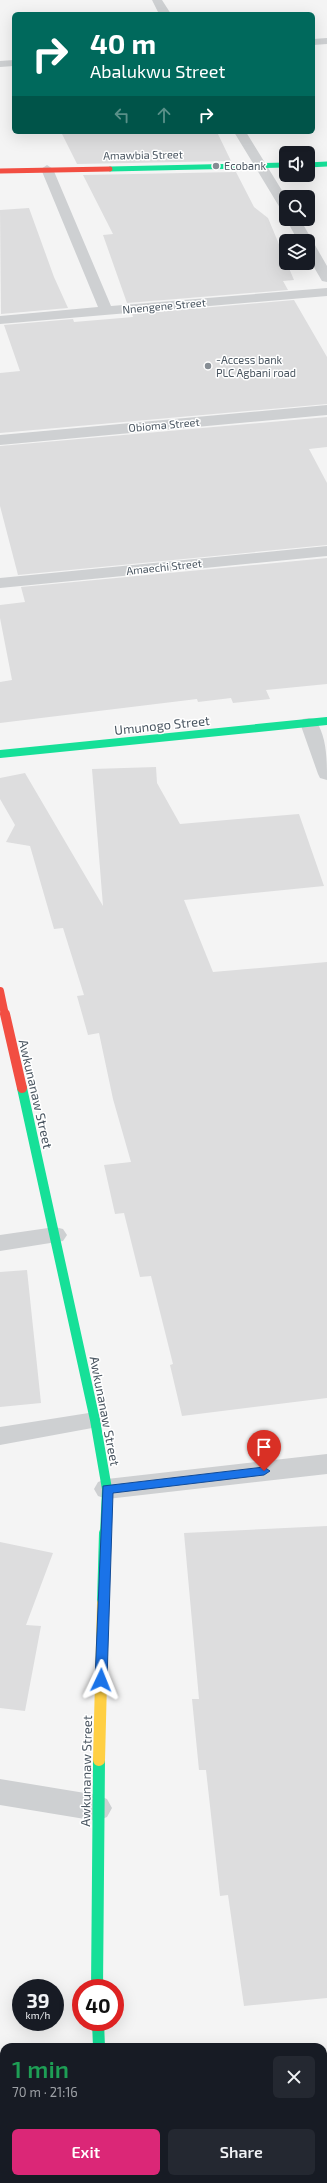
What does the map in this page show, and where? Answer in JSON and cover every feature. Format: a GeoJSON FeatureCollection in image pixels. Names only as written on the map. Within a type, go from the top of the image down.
{"type":"FeatureCollection","features":[{"type":"Feature","properties":{"kind":"street"},"geometry":{"type":"LineString","coordinates":[[157,0],[164,12]]}},
{"type":"Feature","properties":{"kind":"street"},"geometry":{"type":"LineString","coordinates":[[315,42],[327,41]]}},
{"type":"Feature","properties":{"kind":"street"},"geometry":{"type":"LineString","coordinates":[[0,64],[12,63]]}},
{"type":"Feature","properties":{"kind":"street"},"geometry":{"type":"LineString","coordinates":[[241,134],[279,196]]}},
{"type":"Feature","properties":{"kind":"street"},"geometry":{"type":"LineString","coordinates":[[315,164],[327,164]]}},
{"type":"Feature","properties":{"kind":"street","name":"Amawbia Street"},"geometry":{"type":"LineString","coordinates":[[0,171],[279,165]]}},
{"type":"Feature","properties":{"kind":"street"},"geometry":{"type":"LineString","coordinates":[[47,169],[106,311]]}},
{"type":"Feature","properties":{"kind":"street"},"geometry":{"type":"LineString","coordinates":[[315,257],[327,278]]}},
{"type":"Feature","properties":{"kind":"street","name":"Nnengene Street"},"geometry":{"type":"LineString","coordinates":[[0,320],[327,292]]}},
{"type":"Feature","properties":{"kind":"street","name":"Obioma Street"},"geometry":{"type":"LineString","coordinates":[[0,440],[327,410]]}},
{"type":"Feature","properties":{"kind":"street","name":"Amaechi Street"},"geometry":{"type":"LineString","coordinates":[[0,583],[327,551]]}},
{"type":"Feature","properties":{"kind":"street"},"geometry":{"type":"LineString","coordinates":[[318,722],[327,774]]}},
{"type":"Feature","properties":{"kind":"street","name":"Umunogo Street"},"geometry":{"type":"LineString","coordinates":[[0,754],[318,722]]}},
{"type":"Feature","properties":{"kind":"street","name":"Awkunanaw Street"},"geometry":{"type":"LineString","coordinates":[[0,991],[95,1420],[107,1489],[97,1808],[97,1979]]}},
{"type":"Feature","properties":{"kind":"street"},"geometry":{"type":"LineString","coordinates":[[0,1243],[55,1235]]}},
{"type":"Feature","properties":{"kind":"street"},"geometry":{"type":"LineString","coordinates":[[107,1489],[327,1464]]}},
{"type":"Feature","properties":{"kind":"street"},"geometry":{"type":"LineString","coordinates":[[0,1792],[97,1808]]}},
{"type":"Feature","properties":{"kind":"street"},"geometry":{"type":"LineString","coordinates":[[98,2031],[99,2043]]}},
{"type":"Feature","properties":{"kind":"lane"},"geometry":{"type":"LineString","coordinates":[[0,1436],[95,1420]]}},
{"type":"Feature","properties":{"kind":"building"},"geometry":{"type":"Polygon","coordinates":[[[62,134],[218,134],[231,161],[77,164],[62,134]]]}},
{"type":"Feature","properties":{"kind":"building"},"geometry":{"type":"Polygon","coordinates":[[[236,172],[254,207],[268,218],[279,244],[279,270],[290,270],[294,280],[283,281],[288,290],[127,303],[103,235],[113,234],[83,175],[236,172]]]}},
{"type":"Feature","properties":{"kind":"building"},"geometry":{"type":"Polygon","coordinates":[[[29,208],[54,277],[68,308],[1,314],[0,210],[29,208]]]}},
{"type":"Feature","properties":{"kind":"building"},"geometry":{"type":"Polygon","coordinates":[[[294,300],[327,357],[327,404],[0,433],[0,373],[20,371],[4,325],[73,319],[74,322],[133,317],[132,314],[294,300]]]}},
{"type":"Feature","properties":{"kind":"building"},"geometry":{"type":"Polygon","coordinates":[[[327,417],[327,447],[309,449],[327,483],[327,545],[18,575],[0,506],[0,446],[327,417]]]}},
{"type":"Feature","properties":{"kind":"building"},"geometry":{"type":"Polygon","coordinates":[[[327,558],[327,684],[266,690],[270,699],[233,703],[231,698],[198,702],[197,699],[0,723],[0,682],[12,680],[0,618],[0,605],[25,602],[21,587],[327,558]]]}},
{"type":"Feature","properties":{"kind":"building"},"geometry":{"type":"Polygon","coordinates":[[[156,767],[157,783],[180,824],[299,814],[324,886],[184,900],[213,972],[327,962],[327,1398],[182,1416],[170,1365],[173,1364],[151,1276],[140,1277],[124,1213],[115,1214],[104,1165],[131,1162],[113,1099],[99,1033],[88,1035],[77,996],[84,995],[63,928],[54,929],[30,846],[6,842],[15,825],[0,799],[0,778],[25,773],[103,906],[92,769],[156,767]]]}},
{"type":"Feature","properties":{"kind":"building"},"geometry":{"type":"Polygon","coordinates":[[[27,1270],[41,1403],[0,1407],[0,1272],[27,1270]]]}},
{"type":"Feature","properties":{"kind":"building"},"geometry":{"type":"Polygon","coordinates":[[[327,1526],[327,1998],[244,2006],[228,1895],[220,1896],[206,1770],[199,1770],[192,1699],[199,1699],[184,1533],[327,1526]]]}},
{"type":"Feature","properties":{"kind":"building"},"geometry":{"type":"Polygon","coordinates":[[[0,1542],[53,1553],[26,1625],[41,1626],[25,1711],[0,1708],[0,1542]]]}},
{"type":"Feature","properties":{"kind":"traffic: fast"},"geometry":{"type":"LineString","coordinates":[[315,165],[327,164]]}},
{"type":"Feature","properties":{"kind":"traffic: fast"},"geometry":{"type":"LineString","coordinates":[[110,169],[279,165]]}},
{"type":"Feature","properties":{"kind":"traffic: fast"},"geometry":{"type":"LineString","coordinates":[[0,754],[327,721]]}},
{"type":"Feature","properties":{"kind":"traffic: fast"},"geometry":{"type":"LineString","coordinates":[[22,1088],[95,1420],[107,1489],[103,1603]]}},
{"type":"Feature","properties":{"kind":"traffic: fast"},"geometry":{"type":"LineString","coordinates":[[97,1979],[99,1760]]}},
{"type":"Feature","properties":{"kind":"traffic: fast"},"geometry":{"type":"LineString","coordinates":[[98,2031],[99,2043]]}},
{"type":"Feature","properties":{"kind":"traffic: slow"},"geometry":{"type":"LineString","coordinates":[[99,1760],[103,1603]]}},
{"type":"Feature","properties":{"kind":"traffic: jam"},"geometry":{"type":"LineString","coordinates":[[0,171],[110,169]]}},
{"type":"Feature","properties":{"kind":"traffic: jam"},"geometry":{"type":"LineString","coordinates":[[0,991],[22,1088]]}},
{"type":"Feature","properties":{"kind":"place","name":"Ecobank"},"geometry":{"type":"Point","coordinates":[216,166]}},
{"type":"Feature","properties":{"kind":"place","name":"-Access bank PLC Agbani road"},"geometry":{"type":"Point","coordinates":[208,366]}},
{"type":"Feature","properties":{"kind":"route"},"geometry":{"type":"LineString","coordinates":[[101,1680],[107,1489],[264,1471]]}}]}
